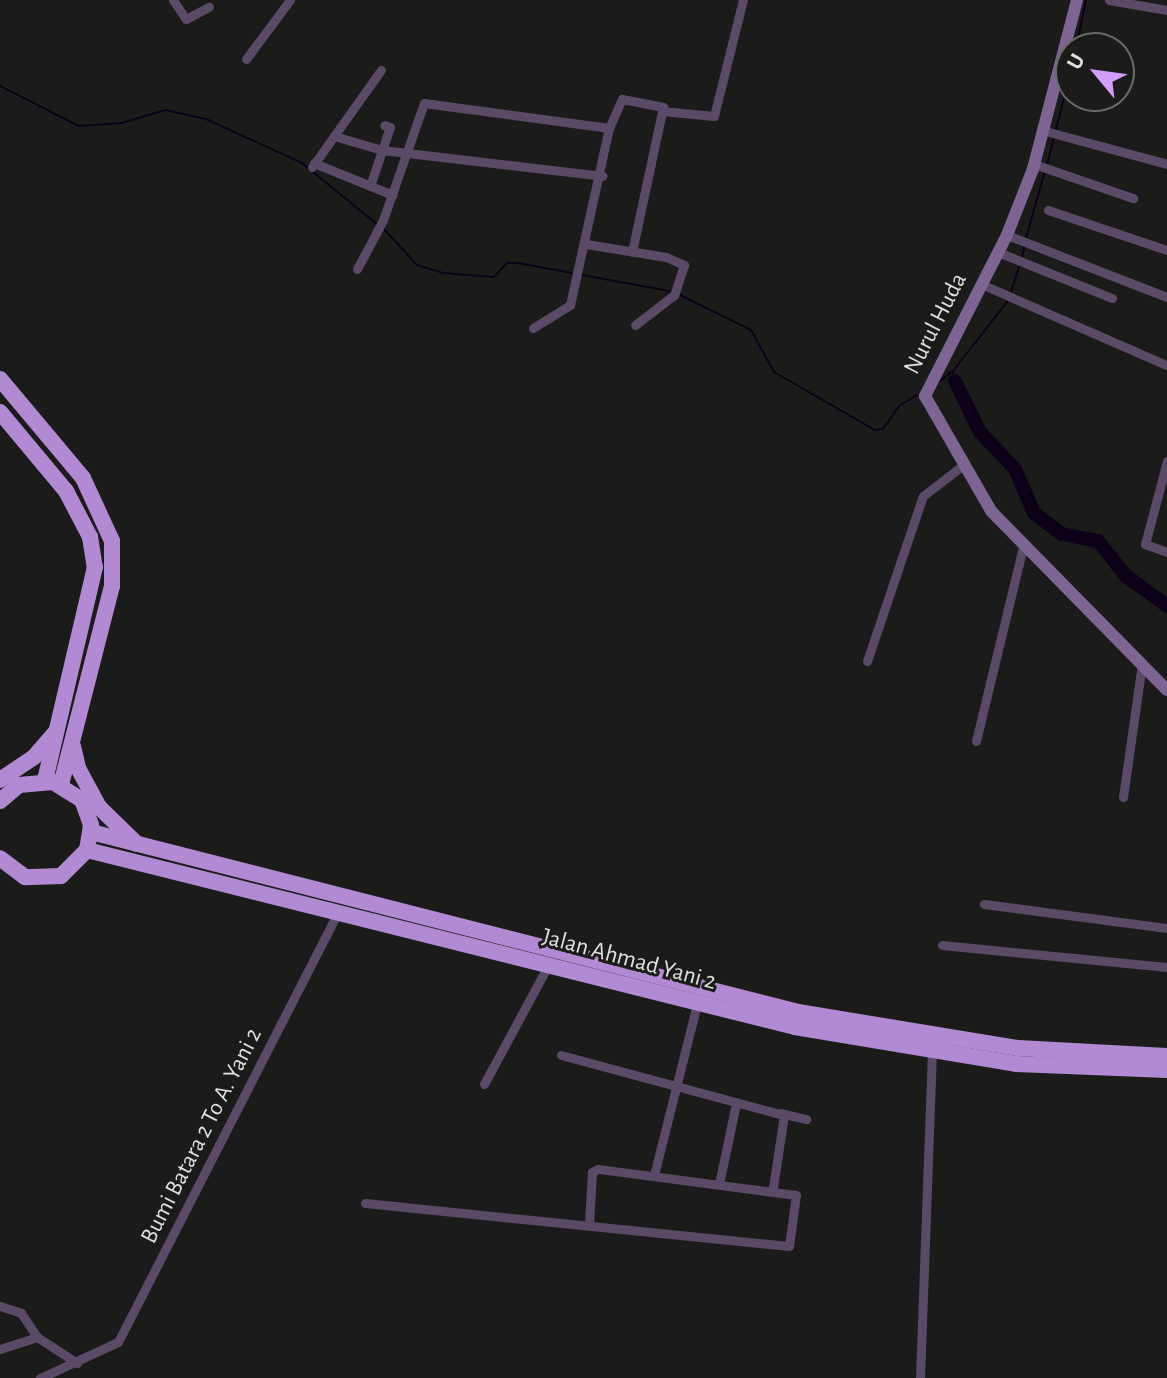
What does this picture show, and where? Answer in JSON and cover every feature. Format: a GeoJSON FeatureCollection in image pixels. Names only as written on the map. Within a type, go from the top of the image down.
{"type":"FeatureCollection","features":[{"type":"Feature","properties":{"kind":"highway"},"geometry":{"type":"LineString","coordinates":[[0,379],[83,478],[112,541],[112,586],[65,733],[0,780]]}},
{"type":"Feature","properties":{"kind":"highway"},"geometry":{"type":"LineString","coordinates":[[0,412],[66,491],[90,537],[94,587],[53,782]]}},
{"type":"Feature","properties":{"kind":"highway"},"geometry":{"type":"LineString","coordinates":[[65,733],[92,795],[138,846]]}},
{"type":"Feature","properties":{"kind":"highway"},"geometry":{"type":"LineString","coordinates":[[0,801],[19,785],[53,782],[82,800],[91,832],[87,850],[72,869],[49,879],[25,877],[0,858]]}},
{"type":"Feature","properties":{"kind":"highway","name":"Jalan Ahmad Yani 2"},"geometry":{"type":"LineString","coordinates":[[91,832],[798,1012],[1002,1047],[1167,1056]]}},
{"type":"Feature","properties":{"kind":"highway","name":"Jalan Ahmad Yani 2"},"geometry":{"type":"LineString","coordinates":[[87,850],[549,964],[697,1004],[932,1052],[1062,1068],[1167,1070]]}},
{"type":"Feature","properties":{"kind":"street"},"geometry":{"type":"LineString","coordinates":[[173,0],[186,19],[209,7]]}},
{"type":"Feature","properties":{"kind":"street"},"geometry":{"type":"LineString","coordinates":[[246,59],[290,0]]}},
{"type":"Feature","properties":{"kind":"street"},"geometry":{"type":"LineString","coordinates":[[662,111],[714,116],[743,0]]}},
{"type":"Feature","properties":{"kind":"street","name":"Nurul Huda"},"geometry":{"type":"LineString","coordinates":[[1077,0],[1040,165],[1012,237],[998,252],[927,390],[962,466],[983,502],[1167,690]]}},
{"type":"Feature","properties":{"kind":"street"},"geometry":{"type":"LineString","coordinates":[[1109,0],[1167,10]]}},
{"type":"Feature","properties":{"kind":"street"},"geometry":{"type":"LineString","coordinates":[[381,70],[313,165],[393,195]]}},
{"type":"Feature","properties":{"kind":"street"},"geometry":{"type":"LineString","coordinates":[[533,328],[570,305],[602,176],[609,128],[622,99],[659,104],[662,111],[632,252]]}},
{"type":"Feature","properties":{"kind":"street"},"geometry":{"type":"LineString","coordinates":[[357,269],[381,227],[424,103],[609,128]]}},
{"type":"Feature","properties":{"kind":"street"},"geometry":{"type":"LineString","coordinates":[[370,186],[390,127],[384,125]]}},
{"type":"Feature","properties":{"kind":"street"},"geometry":{"type":"LineString","coordinates":[[1048,132],[1167,164]]}},
{"type":"Feature","properties":{"kind":"street"},"geometry":{"type":"LineString","coordinates":[[334,136],[382,150],[602,176]]}},
{"type":"Feature","properties":{"kind":"street"},"geometry":{"type":"LineString","coordinates":[[1040,165],[1133,198]]}},
{"type":"Feature","properties":{"kind":"street"},"geometry":{"type":"LineString","coordinates":[[1048,210],[1167,250]]}},
{"type":"Feature","properties":{"kind":"street"},"geometry":{"type":"LineString","coordinates":[[1012,237],[1167,297]]}},
{"type":"Feature","properties":{"kind":"street"},"geometry":{"type":"LineString","coordinates":[[586,244],[684,265],[676,293],[635,325]]}},
{"type":"Feature","properties":{"kind":"street"},"geometry":{"type":"LineString","coordinates":[[998,252],[1112,298]]}},
{"type":"Feature","properties":{"kind":"street"},"geometry":{"type":"LineString","coordinates":[[981,284],[1166,365]]}},
{"type":"Feature","properties":{"kind":"street"},"geometry":{"type":"LineString","coordinates":[[1167,461],[1145,544],[1167,552]]}},
{"type":"Feature","properties":{"kind":"street"},"geometry":{"type":"LineString","coordinates":[[867,661],[926,490],[962,466]]}},
{"type":"Feature","properties":{"kind":"street"},"geometry":{"type":"LineString","coordinates":[[976,741],[1023,546]]}},
{"type":"Feature","properties":{"kind":"street"},"geometry":{"type":"LineString","coordinates":[[1123,797],[1142,664]]}},
{"type":"Feature","properties":{"kind":"street"},"geometry":{"type":"LineString","coordinates":[[984,904],[1167,928]]}},
{"type":"Feature","properties":{"kind":"street","name":"Bumi Batara 2 To A. Yani 2"},"geometry":{"type":"LineString","coordinates":[[40,1378],[81,1362],[118,1342],[338,913]]}},
{"type":"Feature","properties":{"kind":"street"},"geometry":{"type":"LineString","coordinates":[[942,945],[1167,967]]}},
{"type":"Feature","properties":{"kind":"street"},"geometry":{"type":"LineString","coordinates":[[484,1084],[549,964]]}},
{"type":"Feature","properties":{"kind":"street"},"geometry":{"type":"LineString","coordinates":[[654,1175],[697,1004]]}},
{"type":"Feature","properties":{"kind":"street"},"geometry":{"type":"LineString","coordinates":[[920,1378],[932,1052]]}},
{"type":"Feature","properties":{"kind":"street"},"geometry":{"type":"LineString","coordinates":[[561,1055],[806,1119]]}},
{"type":"Feature","properties":{"kind":"street"},"geometry":{"type":"LineString","coordinates":[[719,1184],[736,1103]]}},
{"type":"Feature","properties":{"kind":"street"},"geometry":{"type":"LineString","coordinates":[[773,1188],[785,1118],[780,1113]]}},
{"type":"Feature","properties":{"kind":"street"},"geometry":{"type":"LineString","coordinates":[[365,1203],[791,1246],[796,1195],[773,1188],[594,1170],[589,1224]]}},
{"type":"Feature","properties":{"kind":"street"},"geometry":{"type":"LineString","coordinates":[[0,1306],[21,1313],[37,1337],[81,1362]]}},
{"type":"Feature","properties":{"kind":"street"},"geometry":{"type":"LineString","coordinates":[[0,1349],[37,1337]]}},
{"type":"Feature","properties":{"kind":"waterway"},"geometry":{"type":"LineString","coordinates":[[1079,32],[1086,0]]}},
{"type":"Feature","properties":{"kind":"waterway"},"geometry":{"type":"LineString","coordinates":[[0,86],[79,126],[122,123],[165,110],[206,119],[302,163],[378,225]]}},
{"type":"Feature","properties":{"kind":"waterway"},"geometry":{"type":"LineString","coordinates":[[1056,130],[1060,112]]}},
{"type":"Feature","properties":{"kind":"waterway"},"geometry":{"type":"LineString","coordinates":[[1047,165],[1054,136]]}},
{"type":"Feature","properties":{"kind":"waterway"},"geometry":{"type":"LineString","coordinates":[[1026,238],[1045,171]]}},
{"type":"Feature","properties":{"kind":"waterway"},"geometry":{"type":"LineString","coordinates":[[383,228],[417,265],[443,273],[494,277],[507,263],[572,273]]}},
{"type":"Feature","properties":{"kind":"waterway"},"geometry":{"type":"LineString","coordinates":[[1022,258],[1025,244]]}},
{"type":"Feature","properties":{"kind":"waterway"},"geometry":{"type":"LineString","coordinates":[[1011,292],[1020,264]]}},
{"type":"Feature","properties":{"kind":"waterway"},"geometry":{"type":"LineString","coordinates":[[582,275],[670,291]]}},
{"type":"Feature","properties":{"kind":"waterway"},"geometry":{"type":"LineString","coordinates":[[680,295],[751,330],[774,372],[875,430],[883,429],[900,405],[921,393]]}},
{"type":"Feature","properties":{"kind":"waterway"},"geometry":{"type":"LineString","coordinates":[[955,381],[953,371],[1007,302]]}},
{"type":"Feature","properties":{"kind":"waterway"},"geometry":{"type":"LineString","coordinates":[[940,381],[953,371]]}},
{"type":"Feature","properties":{"kind":"waterway"},"geometry":{"type":"LineString","coordinates":[[955,381],[980,432],[1015,469],[1034,513],[1062,534],[1098,541],[1125,575],[1167,606]]}}]}
